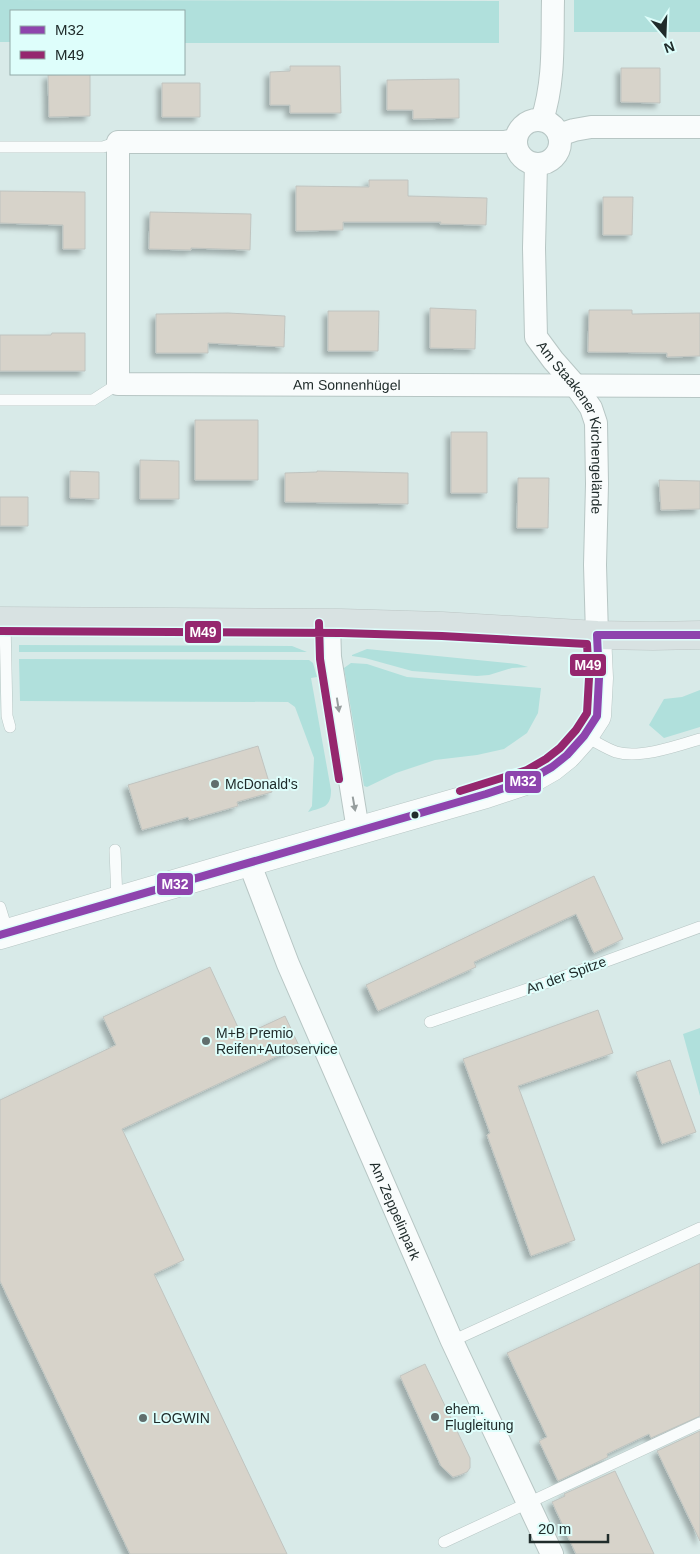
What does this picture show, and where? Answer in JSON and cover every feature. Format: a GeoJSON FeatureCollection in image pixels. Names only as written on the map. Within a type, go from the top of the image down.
{"type":"FeatureCollection","features":[{"type":"Feature","properties":{"kind":"main road"},"geometry":{"type":"LineString","coordinates":[[2,621],[329,623],[442,626],[597,635],[700,635]]}},
{"type":"Feature","properties":{"kind":"main road"},"geometry":{"type":"LineString","coordinates":[[3,925],[118,900],[486,794],[530,779],[552,767],[567,755],[584,736],[596,716],[599,678],[597,635]]}},
{"type":"Feature","properties":{"kind":"street"},"geometry":{"type":"LineString","coordinates":[[542,120],[552,77],[552,0]]}},
{"type":"Feature","properties":{"kind":"street"},"geometry":{"type":"LineString","coordinates":[[533,120],[542,120],[549,123],[559,135],[560,142],[555,156],[550,161],[536,164],[525,160],[517,152],[515,140],[518,131],[524,124],[533,120]]}},
{"type":"Feature","properties":{"kind":"street"},"geometry":{"type":"LineString","coordinates":[[559,135],[591,127],[700,127]]}},
{"type":"Feature","properties":{"kind":"street"},"geometry":{"type":"LineString","coordinates":[[118,384],[118,142],[504,142],[515,140]]}},
{"type":"Feature","properties":{"kind":"street","name":"Am Staakener Kirchengelände"},"geometry":{"type":"LineString","coordinates":[[536,164],[534,248],[536,338],[575,384],[591,408],[596,423],[597,484],[594,565],[597,635]]}},
{"type":"Feature","properties":{"kind":"street","name":"Am Sonnenhügel"},"geometry":{"type":"LineString","coordinates":[[118,384],[575,384],[700,386]]}},
{"type":"Feature","properties":{"kind":"street"},"geometry":{"type":"LineString","coordinates":[[329,623],[330,657],[358,830]]}},
{"type":"Feature","properties":{"kind":"street","name":"Am Zeppelinpark"},"geometry":{"type":"LineString","coordinates":[[249,862],[288,964],[452,1342],[552,1554]]}},
{"type":"Feature","properties":{"kind":"lane"},"geometry":{"type":"LineString","coordinates":[[0,147],[103,147],[118,142]]}},
{"type":"Feature","properties":{"kind":"lane"},"geometry":{"type":"LineString","coordinates":[[0,400],[93,400],[118,384]]}},
{"type":"Feature","properties":{"kind":"lane"},"geometry":{"type":"LineString","coordinates":[[2,621],[7,716],[10,727]]}},
{"type":"Feature","properties":{"kind":"lane"},"geometry":{"type":"LineString","coordinates":[[584,736],[617,752],[626,753],[662,750],[700,739]]}},
{"type":"Feature","properties":{"kind":"lane"},"geometry":{"type":"LineString","coordinates":[[115,850],[118,900]]}},
{"type":"Feature","properties":{"kind":"lane","name":"An der Spitze"},"geometry":{"type":"LineString","coordinates":[[430,1022],[700,927]]}},
{"type":"Feature","properties":{"kind":"lane"},"geometry":{"type":"LineString","coordinates":[[452,1342],[700,1228]]}},
{"type":"Feature","properties":{"kind":"lane"},"geometry":{"type":"LineString","coordinates":[[444,1542],[700,1423]]}},
{"type":"Feature","properties":{"kind":"shaded area"},"geometry":{"type":"Polygon","coordinates":[[[0,0],[499,1],[499,43],[185,43],[185,10],[10,10],[10,42],[0,42],[0,0]]]}},
{"type":"Feature","properties":{"kind":"shaded area"},"geometry":{"type":"Polygon","coordinates":[[[574,0],[700,0],[700,32],[574,32],[574,0]]]}},
{"type":"Feature","properties":{"kind":"shaded area"},"geometry":{"type":"Polygon","coordinates":[[[19,645],[292,646],[307,652],[19,652],[19,645]]]}},
{"type":"Feature","properties":{"kind":"shaded area"},"geometry":{"type":"Polygon","coordinates":[[[367,649],[517,664],[528,667],[512,668],[489,675],[477,676],[412,671],[352,656],[367,649]]]}},
{"type":"Feature","properties":{"kind":"shaded area"},"geometry":{"type":"Polygon","coordinates":[[[19,659],[309,660],[313,663],[317,677],[311,678],[331,790],[330,800],[322,808],[308,812],[312,806],[314,758],[295,707],[288,702],[20,701],[19,659]]]}},
{"type":"Feature","properties":{"kind":"shaded area"},"geometry":{"type":"Polygon","coordinates":[[[351,663],[367,664],[407,677],[541,688],[538,713],[527,733],[504,749],[477,755],[435,760],[396,773],[367,787],[364,786],[344,668],[351,663]]]}},
{"type":"Feature","properties":{"kind":"shaded area"},"geometry":{"type":"Polygon","coordinates":[[[700,690],[700,727],[664,738],[649,725],[664,699],[682,697],[700,690]]]}},
{"type":"Feature","properties":{"kind":"shaded area"},"geometry":{"type":"Polygon","coordinates":[[[700,1028],[700,1096],[683,1034],[700,1028]]]}},
{"type":"Feature","properties":{"kind":"building"},"geometry":{"type":"Polygon","coordinates":[[[290,66],[340,66],[341,113],[290,113],[290,105],[270,105],[270,72],[290,71],[290,66]]]}},
{"type":"Feature","properties":{"kind":"building"},"geometry":{"type":"Polygon","coordinates":[[[621,68],[660,68],[660,103],[621,102],[621,68]]]}},
{"type":"Feature","properties":{"kind":"building"},"geometry":{"type":"Polygon","coordinates":[[[48,75],[90,75],[90,116],[49,117],[48,75]]]}},
{"type":"Feature","properties":{"kind":"building"},"geometry":{"type":"Polygon","coordinates":[[[459,79],[459,118],[413,119],[413,110],[387,110],[387,80],[459,79]]]}},
{"type":"Feature","properties":{"kind":"building"},"geometry":{"type":"Polygon","coordinates":[[[162,83],[200,83],[200,117],[162,117],[162,83]]]}},
{"type":"Feature","properties":{"kind":"building"},"geometry":{"type":"Polygon","coordinates":[[[369,180],[408,180],[408,196],[487,198],[486,225],[440,224],[441,222],[343,222],[343,230],[296,231],[296,186],[369,187],[369,180]]]}},
{"type":"Feature","properties":{"kind":"building"},"geometry":{"type":"Polygon","coordinates":[[[0,191],[85,192],[85,249],[63,249],[63,225],[0,223],[0,191]]]}},
{"type":"Feature","properties":{"kind":"building"},"geometry":{"type":"Polygon","coordinates":[[[603,197],[633,197],[632,235],[603,235],[603,197]]]}},
{"type":"Feature","properties":{"kind":"building"},"geometry":{"type":"Polygon","coordinates":[[[150,212],[251,214],[250,250],[149,249],[150,212]]]}},
{"type":"Feature","properties":{"kind":"building"},"geometry":{"type":"Polygon","coordinates":[[[430,308],[476,310],[475,349],[430,348],[430,308]]]}},
{"type":"Feature","properties":{"kind":"building"},"geometry":{"type":"Polygon","coordinates":[[[589,310],[632,310],[632,314],[700,313],[700,356],[667,357],[667,353],[588,352],[589,310]]]}},
{"type":"Feature","properties":{"kind":"building"},"geometry":{"type":"Polygon","coordinates":[[[328,311],[379,311],[378,351],[328,351],[328,311]]]}},
{"type":"Feature","properties":{"kind":"building"},"geometry":{"type":"Polygon","coordinates":[[[228,313],[285,316],[284,347],[208,343],[208,353],[156,353],[156,314],[228,313]]]}},
{"type":"Feature","properties":{"kind":"building"},"geometry":{"type":"Polygon","coordinates":[[[52,333],[85,333],[85,371],[0,371],[0,335],[51,335],[52,333]]]}},
{"type":"Feature","properties":{"kind":"building"},"geometry":{"type":"Polygon","coordinates":[[[195,420],[258,420],[258,480],[195,480],[195,420]]]}},
{"type":"Feature","properties":{"kind":"building"},"geometry":{"type":"Polygon","coordinates":[[[451,432],[487,432],[487,493],[451,493],[451,432]]]}},
{"type":"Feature","properties":{"kind":"building"},"geometry":{"type":"Polygon","coordinates":[[[140,460],[179,461],[179,499],[140,499],[140,460]]]}},
{"type":"Feature","properties":{"kind":"building"},"geometry":{"type":"Polygon","coordinates":[[[70,471],[99,472],[99,499],[70,498],[70,471]]]}},
{"type":"Feature","properties":{"kind":"building"},"geometry":{"type":"Polygon","coordinates":[[[317,471],[408,473],[408,504],[285,502],[285,473],[317,471]]]}},
{"type":"Feature","properties":{"kind":"building"},"geometry":{"type":"Polygon","coordinates":[[[518,478],[549,478],[548,528],[517,528],[518,478]]]}},
{"type":"Feature","properties":{"kind":"building"},"geometry":{"type":"Polygon","coordinates":[[[659,480],[700,481],[700,509],[661,510],[659,480]]]}},
{"type":"Feature","properties":{"kind":"building"},"geometry":{"type":"Polygon","coordinates":[[[0,497],[28,497],[28,526],[0,526],[0,497]]]}},
{"type":"Feature","properties":{"kind":"building","name":"McDonald's"},"geometry":{"type":"Polygon","coordinates":[[[258,746],[272,792],[237,802],[238,806],[189,820],[188,817],[142,830],[128,785],[258,746]]]}},
{"type":"Feature","properties":{"kind":"building"},"geometry":{"type":"Polygon","coordinates":[[[594,876],[623,939],[594,953],[576,914],[474,962],[476,967],[378,1011],[366,985],[594,876]]]}},
{"type":"Feature","properties":{"kind":"building","name":"LOGWIN"},"geometry":{"type":"Polygon","coordinates":[[[210,967],[242,1036],[285,1016],[299,1046],[122,1129],[184,1260],[154,1274],[287,1554],[130,1554],[0,1281],[0,1100],[116,1045],[103,1017],[210,967]]]}},
{"type":"Feature","properties":{"kind":"building"},"geometry":{"type":"Polygon","coordinates":[[[598,1010],[613,1053],[518,1086],[575,1240],[531,1256],[487,1135],[490,1133],[463,1059],[598,1010]]]}},
{"type":"Feature","properties":{"kind":"building"},"geometry":{"type":"Polygon","coordinates":[[[670,1060],[696,1132],[662,1144],[636,1072],[670,1060]]]}},
{"type":"Feature","properties":{"kind":"building"},"geometry":{"type":"Polygon","coordinates":[[[700,1263],[700,1416],[651,1438],[649,1434],[607,1454],[608,1457],[558,1481],[539,1441],[547,1437],[507,1353],[700,1263]]]}},
{"type":"Feature","properties":{"kind":"building","name":"ehem. Flugleitung"},"geometry":{"type":"Polygon","coordinates":[[[425,1364],[470,1458],[470,1468],[467,1472],[453,1477],[441,1466],[400,1376],[425,1364]]]}},
{"type":"Feature","properties":{"kind":"building"},"geometry":{"type":"Polygon","coordinates":[[[700,1431],[700,1541],[657,1451],[700,1431]]]}},
{"type":"Feature","properties":{"kind":"building"},"geometry":{"type":"Polygon","coordinates":[[[615,1471],[654,1554],[576,1554],[552,1502],[565,1496],[564,1494],[615,1471]]]}},
{"type":"Feature","properties":{"kind":"transit line","name":"M49"},"geometry":{"type":"LineString","coordinates":[[319,623],[320,659],[339,779]]}},
{"type":"Feature","properties":{"kind":"transit line","name":"M49"},"geometry":{"type":"LineString","coordinates":[[0,631],[341,633],[442,636],[587,644],[589,678],[587,713],[576,730],[560,748],[527,770],[460,791]]}},
{"type":"Feature","properties":{"kind":"transit line","name":"M32"},"geometry":{"type":"LineString","coordinates":[[597,635],[700,635]]}},
{"type":"Feature","properties":{"kind":"transit line","name":"M32"},"geometry":{"type":"LineString","coordinates":[[0,935],[486,794],[531,779],[552,767],[567,755],[584,736],[597,716],[599,678],[597,635]]}},
{"type":"Feature","properties":{"kind":"place","name":"McDonald's"},"geometry":{"type":"Point","coordinates":[215,784]}},
{"type":"Feature","properties":{"kind":"place","name":"M+B Premio Reifen+Autoservice"},"geometry":{"type":"Point","coordinates":[206,1041]}},
{"type":"Feature","properties":{"kind":"place","name":"ehem. Flugleitung"},"geometry":{"type":"Point","coordinates":[435,1417]}},
{"type":"Feature","properties":{"kind":"place","name":"LOGWIN"},"geometry":{"type":"Point","coordinates":[143,1418]}}]}
